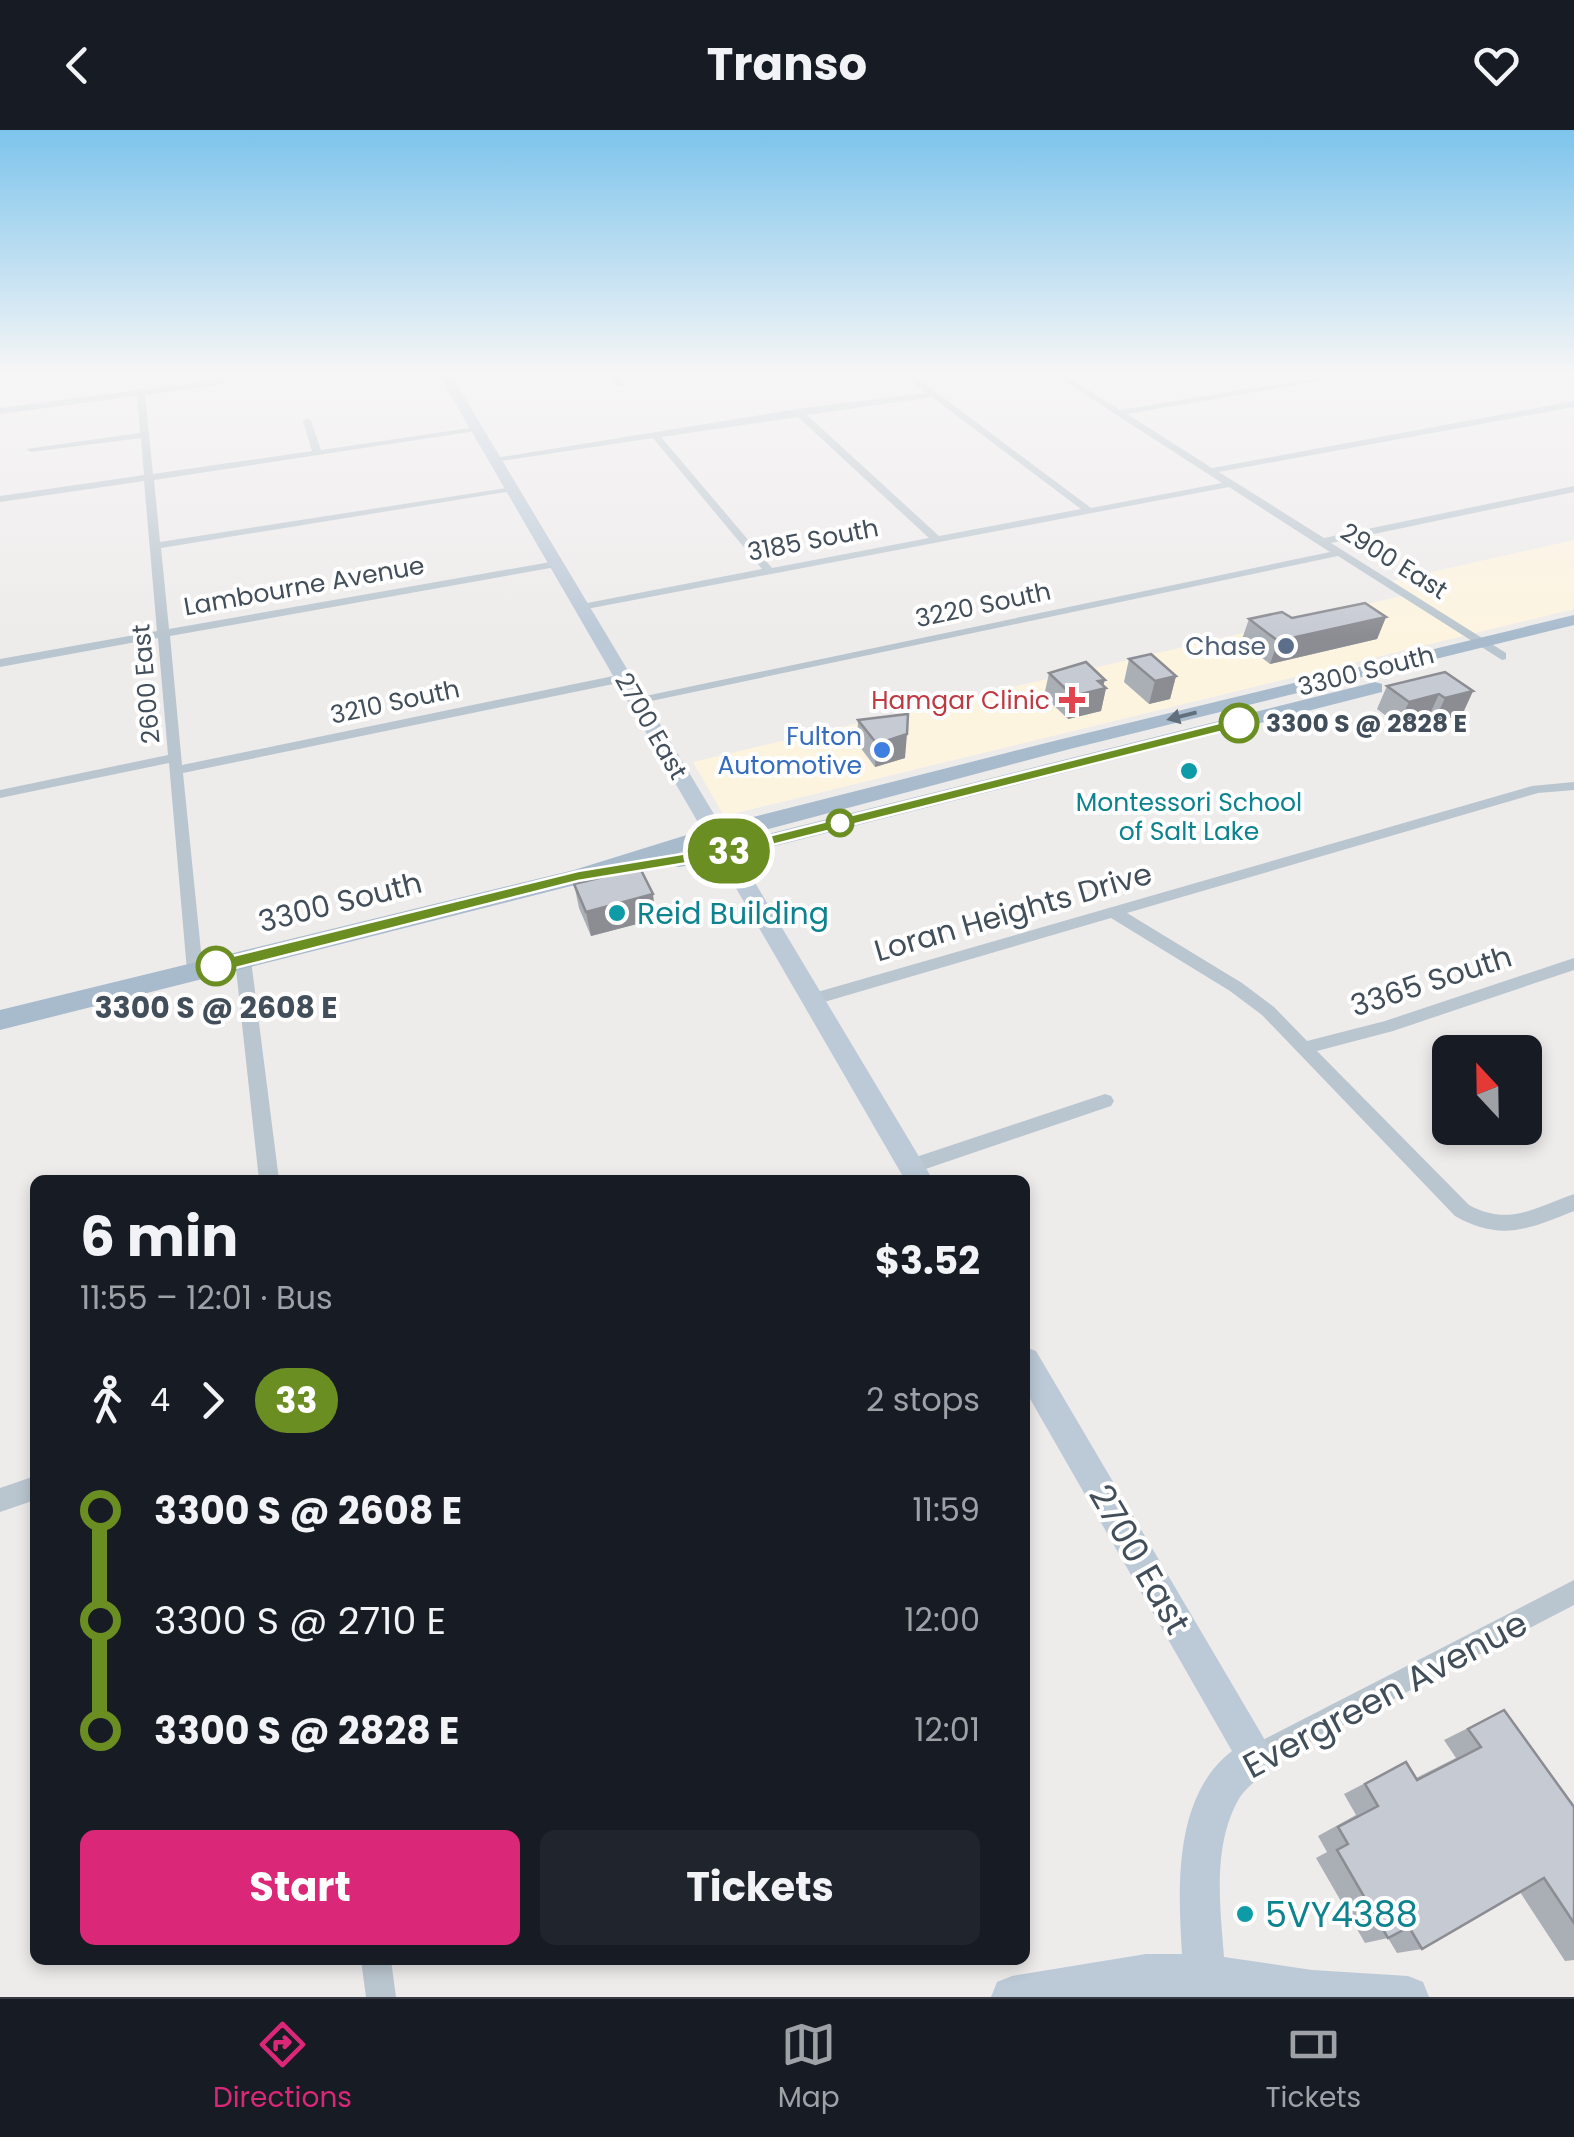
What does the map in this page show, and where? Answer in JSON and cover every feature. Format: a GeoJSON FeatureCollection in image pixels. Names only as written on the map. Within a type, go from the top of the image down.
{"type":"FeatureCollection","features":[{"type":"Feature","properties":{"kind":"main road","name":"3300 South"},"geometry":{"type":"LineString","coordinates":[[719,843],[1574,620]]}},
{"type":"Feature","properties":{"kind":"main road","name":"3300 South"},"geometry":{"type":"LineString","coordinates":[[0,1020],[578,876],[1574,638]]}},
{"type":"Feature","properties":{"kind":"street","name":"2600 East"},"geometry":{"type":"LineString","coordinates":[[148,462],[195,972]]}},
{"type":"Feature","properties":{"kind":"street"},"geometry":{"type":"LineString","coordinates":[[0,499],[256,462]]}},
{"type":"Feature","properties":{"kind":"street","name":"2700 East"},"geometry":{"type":"LineString","coordinates":[[496,462],[915,1173]]}},
{"type":"Feature","properties":{"kind":"street"},"geometry":{"type":"LineString","coordinates":[[677,462],[769,572]]}},
{"type":"Feature","properties":{"kind":"street"},"geometry":{"type":"LineString","coordinates":[[852,462],[936,540]]}},
{"type":"Feature","properties":{"kind":"street"},"geometry":{"type":"LineString","coordinates":[[1024,462],[1089,511]]}},
{"type":"Feature","properties":{"kind":"street","name":"2900 East"},"geometry":{"type":"LineString","coordinates":[[1197,462],[1502,656]]}},
{"type":"Feature","properties":{"kind":"street"},"geometry":{"type":"LineString","coordinates":[[1211,471],[1259,462]]}},
{"type":"Feature","properties":{"kind":"street","name":"3185 South"},"geometry":{"type":"LineString","coordinates":[[581,607],[1231,484]]}},
{"type":"Feature","properties":{"kind":"street"},"geometry":{"type":"LineString","coordinates":[[1322,542],[1574,489]]}},
{"type":"Feature","properties":{"kind":"street"},"geometry":{"type":"LineString","coordinates":[[156,546],[513,490]]}},
{"type":"Feature","properties":{"kind":"street","name":"3220 South"},"geometry":{"type":"LineString","coordinates":[[636,702],[1340,553]]}},
{"type":"Feature","properties":{"kind":"street","name":"Lambourne Avenue"},"geometry":{"type":"LineString","coordinates":[[0,663],[556,564]]}},
{"type":"Feature","properties":{"kind":"street","name":"3210 South"},"geometry":{"type":"LineString","coordinates":[[0,794],[623,678]]}},
{"type":"Feature","properties":{"kind":"street","name":"Loran Heights Drive"},"geometry":{"type":"LineString","coordinates":[[814,999],[1537,789],[1574,786]]}},
{"type":"Feature","properties":{"kind":"street"},"geometry":{"type":"LineString","coordinates":[[1113,912],[1247,994],[1446,1197],[1482,1222],[1520,1224],[1574,1202]]}},
{"type":"Feature","properties":{"kind":"street"},"geometry":{"type":"LineString","coordinates":[[243,960],[267,1175]]}},
{"type":"Feature","properties":{"kind":"street","name":"3365 South"},"geometry":{"type":"LineString","coordinates":[[1304,1048],[1388,1027],[1574,964]]}},
{"type":"Feature","properties":{"kind":"street"},"geometry":{"type":"LineString","coordinates":[[915,1173],[1105,1101]]}},
{"type":"Feature","properties":{"kind":"street","name":"2700 East"},"geometry":{"type":"LineString","coordinates":[[1030,1371],[1256,1757]]}},
{"type":"Feature","properties":{"kind":"street"},"geometry":{"type":"LineString","coordinates":[[0,1500],[30,1490]]}},
{"type":"Feature","properties":{"kind":"street","name":"Evergreen Avenue"},"geometry":{"type":"LineString","coordinates":[[1204,1974],[1202,1854],[1215,1804],[1228,1779],[1256,1757],[1574,1592]]}},
{"type":"Feature","properties":{"kind":"street"},"geometry":{"type":"LineString","coordinates":[[377,1965],[381,1997]]}},
{"type":"Feature","properties":{"kind":"street"},"geometry":{"type":"LineString","coordinates":[[1012,1997],[1146,1974],[1204,1974],[1312,1992],[1408,1997]]}},
{"type":"Feature","properties":{"kind":"shaded area"},"geometry":{"type":"Polygon","coordinates":[[[1574,540],[1574,609],[724,816],[693,762],[1410,594],[1392,581],[1574,540]]]}},
{"type":"Feature","properties":{"kind":"building"},"geometry":{"type":"Polygon","coordinates":[[[1365,603],[1386,617],[1278,641],[1249,619],[1282,612],[1292,618],[1365,603]]]}},
{"type":"Feature","properties":{"kind":"building"},"geometry":{"type":"Polygon","coordinates":[[[1151,654],[1176,676],[1155,681],[1129,659],[1151,654]]]}},
{"type":"Feature","properties":{"kind":"building"},"geometry":{"type":"Polygon","coordinates":[[[1086,662],[1105,680],[1098,681],[1106,688],[1073,696],[1049,673],[1086,662]]]}},
{"type":"Feature","properties":{"kind":"building"},"geometry":{"type":"Polygon","coordinates":[[[1445,672],[1473,691],[1409,702],[1387,686],[1445,672]]]}},
{"type":"Feature","properties":{"kind":"building"},"geometry":{"type":"Polygon","coordinates":[[[908,714],[907,734],[877,744],[858,720],[908,714]]]}},
{"type":"Feature","properties":{"kind":"building"},"geometry":{"type":"Polygon","coordinates":[[[640,868],[653,894],[586,912],[574,884],[640,868]]]}},
{"type":"Feature","properties":{"kind":"building"},"geometry":{"type":"Polygon","coordinates":[[[1504,1710],[1574,1807],[1574,1923],[1544,1878],[1422,1949],[1409,1927],[1388,1938],[1337,1850],[1348,1844],[1338,1827],[1378,1806],[1365,1784],[1406,1762],[1417,1780],[1481,1747],[1468,1729],[1504,1710]]]}},
{"type":"Feature","properties":{"kind":"bus line","name":"33"},"geometry":{"type":"LineString","coordinates":[[216,966],[578,876],[724,852],[1239,723]]}},
{"type":"Feature","properties":{"kind":"place","name":"Chase"},"geometry":{"type":"Point","coordinates":[1286,646]}},
{"type":"Feature","properties":{"kind":"place","name":"Hamgar Clinic"},"geometry":{"type":"Point","coordinates":[1072,700]}},
{"type":"Feature","properties":{"kind":"place","name":"3300 S @ 2828 E"},"geometry":{"type":"Point","coordinates":[1239,723]}},
{"type":"Feature","properties":{"kind":"place","name":"Fulton Automotive"},"geometry":{"type":"Point","coordinates":[882,750]}},
{"type":"Feature","properties":{"kind":"place","name":"Montessori School of Salt Lake"},"geometry":{"type":"Point","coordinates":[1189,771]}},
{"type":"Feature","properties":{"kind":"place","name":"Reid Building"},"geometry":{"type":"Point","coordinates":[617,913]}},
{"type":"Feature","properties":{"kind":"place","name":"3300 S @ 2608 E"},"geometry":{"type":"Point","coordinates":[216,966]}},
{"type":"Feature","properties":{"kind":"place","name":"5VY4388"},"geometry":{"type":"Point","coordinates":[1245,1914]}}]}
